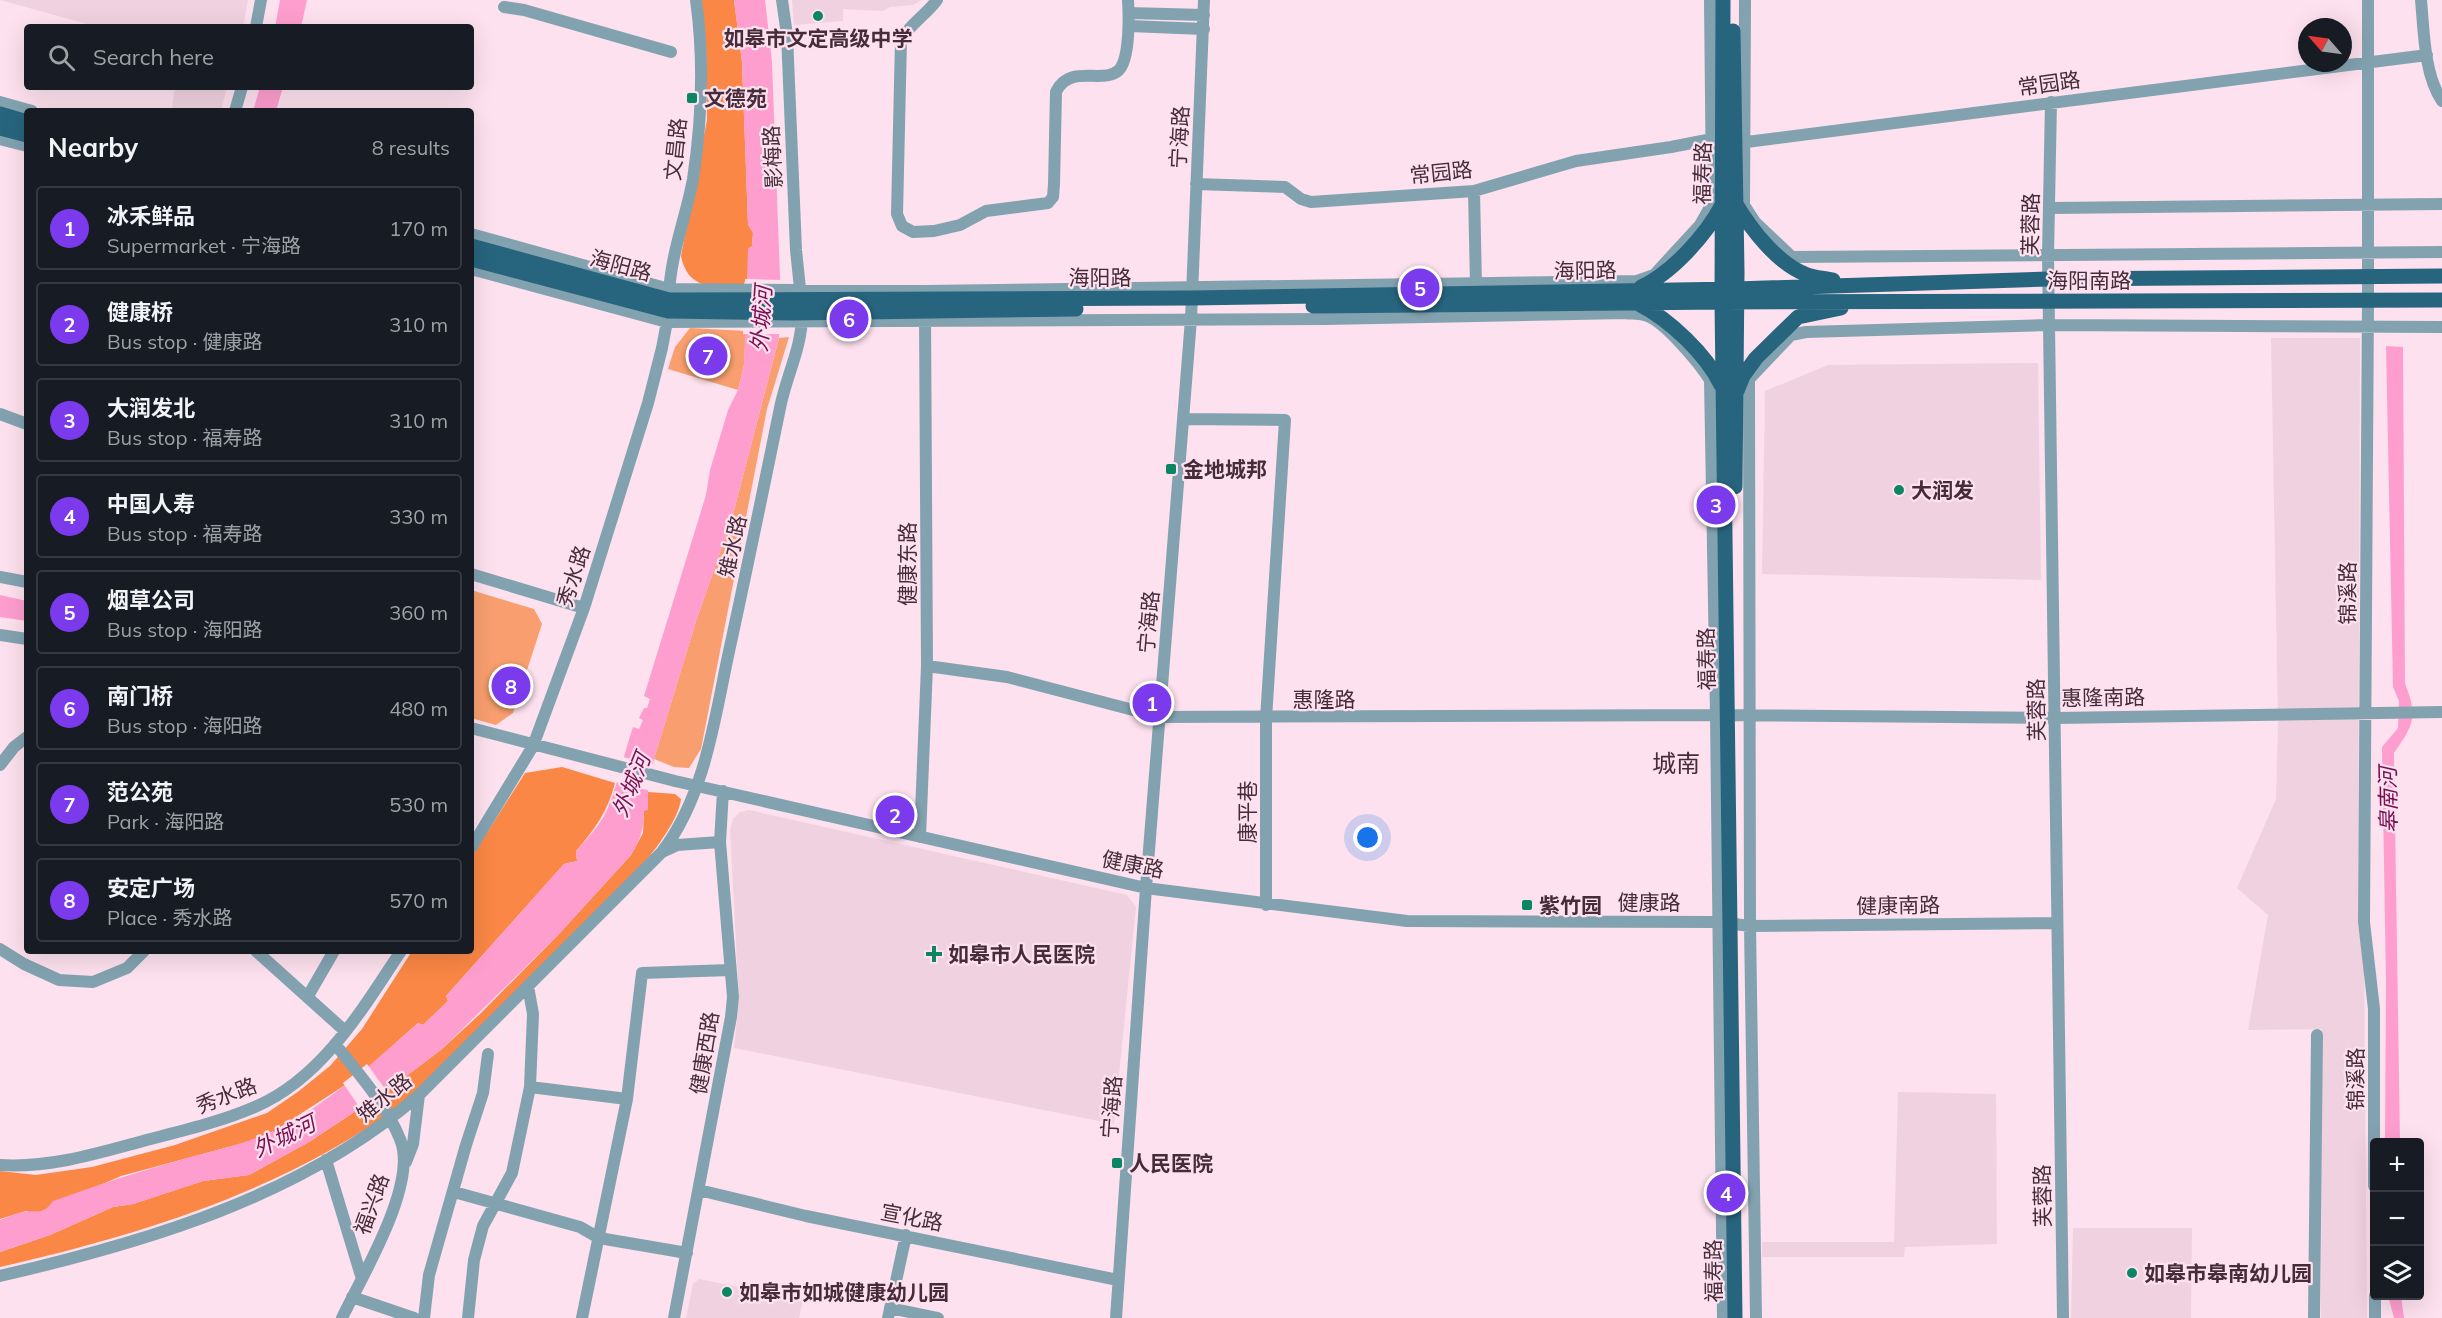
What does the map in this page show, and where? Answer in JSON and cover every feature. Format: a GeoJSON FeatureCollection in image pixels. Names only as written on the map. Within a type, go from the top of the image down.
{"type":"FeatureCollection","features":[{"type":"Feature","properties":{"kind":"main road","name":"福寿路"},"geometry":{"type":"LineString","coordinates":[[1723,0],[1730,204],[1729,295],[1723,388],[1733,716]]}},
{"type":"Feature","properties":{"kind":"main road","name":"福寿路"},"geometry":{"type":"LineString","coordinates":[[1729,140],[1733,0]]}},
{"type":"Feature","properties":{"kind":"main road"},"geometry":{"type":"LineString","coordinates":[[0,114],[24,121]]}},
{"type":"Feature","properties":{"kind":"main road"},"geometry":{"type":"LineString","coordinates":[[0,128],[24,134]]}},
{"type":"Feature","properties":{"kind":"main road"},"geometry":{"type":"LineString","coordinates":[[1723,388],[1713,368],[1670,325],[1636,296],[1658,279],[1730,204],[1752,229],[1786,261],[1806,275],[1862,285]]}},
{"type":"Feature","properties":{"kind":"main road","name":"海阳路"},"geometry":{"type":"LineString","coordinates":[[474,247],[669,305]]}},
{"type":"Feature","properties":{"kind":"main road","name":"海阳路"},"geometry":{"type":"LineString","coordinates":[[474,260],[669,305],[925,306],[1729,295]]}},
{"type":"Feature","properties":{"kind":"main road","name":"海阳南路"},"geometry":{"type":"LineString","coordinates":[[1729,295],[1862,285],[2049,279],[2442,276]]}},
{"type":"Feature","properties":{"kind":"main road","name":"福寿路"},"geometry":{"type":"LineString","coordinates":[[1729,295],[1734,400],[1735,1318]]}},
{"type":"Feature","properties":{"kind":"main road","name":"海阳南路"},"geometry":{"type":"LineString","coordinates":[[1729,295],[1866,302],[2442,300]]}},
{"type":"Feature","properties":{"kind":"main road"},"geometry":{"type":"LineString","coordinates":[[1734,400],[1743,376],[1756,358],[1798,317],[1866,302]]}},
{"type":"Feature","properties":{"kind":"main road","name":"福寿路"},"geometry":{"type":"LineString","coordinates":[[1735,924],[1744,1318]]}},
{"type":"Feature","properties":{"kind":"street"},"geometry":{"type":"LineString","coordinates":[[257,24],[261,0]]}},
{"type":"Feature","properties":{"kind":"street","name":"文昌路"},"geometry":{"type":"LineString","coordinates":[[669,305],[693,179],[696,146],[702,55],[696,0]]}},
{"type":"Feature","properties":{"kind":"street","name":"影梅路"},"geometry":{"type":"LineString","coordinates":[[782,0],[787,35],[797,306]]}},
{"type":"Feature","properties":{"kind":"street"},"geometry":{"type":"LineString","coordinates":[[937,0],[927,14],[906,31],[901,40],[897,214],[902,226],[913,232],[952,227],[979,214],[1004,207],[1048,203],[1053,197],[1056,92],[1060,83],[1071,78],[1111,74],[1118,71],[1124,63],[1129,6],[1204,15]]}},
{"type":"Feature","properties":{"kind":"street","name":"宁海路"},"geometry":{"type":"LineString","coordinates":[[1116,1318],[1146,888],[1184,419],[1204,0]]}},
{"type":"Feature","properties":{"kind":"street"},"geometry":{"type":"LineString","coordinates":[[1710,0],[1729,140],[1744,205],[1755,222],[1792,257],[2442,252]]}},
{"type":"Feature","properties":{"kind":"street"},"geometry":{"type":"LineString","coordinates":[[1191,303],[1476,285],[1637,281],[1654,275],[1700,225],[1709,209],[1729,140],[1745,0]]}},
{"type":"Feature","properties":{"kind":"street","name":"锦溪路"},"geometry":{"type":"LineString","coordinates":[[2368,0],[2364,922],[2374,1009],[2374,1138]]}},
{"type":"Feature","properties":{"kind":"street"},"geometry":{"type":"LineString","coordinates":[[2421,0],[2427,55],[2432,78],[2442,101]]}},
{"type":"Feature","properties":{"kind":"street"},"geometry":{"type":"LineString","coordinates":[[504,7],[524,10],[671,52]]}},
{"type":"Feature","properties":{"kind":"street"},"geometry":{"type":"LineString","coordinates":[[1129,26],[1204,29]]}},
{"type":"Feature","properties":{"kind":"street","name":"常园路"},"geometry":{"type":"LineString","coordinates":[[1196,184],[1285,187],[1301,199],[1311,202],[1474,191],[1576,161],[1729,140],[2427,55]]}},
{"type":"Feature","properties":{"kind":"street"},"geometry":{"type":"LineString","coordinates":[[236,108],[241,90]]}},
{"type":"Feature","properties":{"kind":"street"},"geometry":{"type":"LineString","coordinates":[[0,102],[24,109]]}},
{"type":"Feature","properties":{"kind":"street","name":"芙蓉路"},"geometry":{"type":"LineString","coordinates":[[2051,102],[2048,255],[2063,1318]]}},
{"type":"Feature","properties":{"kind":"street"},"geometry":{"type":"LineString","coordinates":[[0,139],[24,145]]}},
{"type":"Feature","properties":{"kind":"street"},"geometry":{"type":"LineString","coordinates":[[1474,191],[1476,285]]}},
{"type":"Feature","properties":{"kind":"street"},"geometry":{"type":"LineString","coordinates":[[2050,208],[2442,204]]}},
{"type":"Feature","properties":{"kind":"street"},"geometry":{"type":"LineString","coordinates":[[474,235],[669,305]]}},
{"type":"Feature","properties":{"kind":"street"},"geometry":{"type":"LineString","coordinates":[[474,270],[669,305],[925,306],[1191,303],[1645,315],[1660,323],[1698,361],[1710,380],[1733,716]]}},
{"type":"Feature","properties":{"kind":"street","name":"秀水路"},"geometry":{"type":"LineString","coordinates":[[474,843],[532,746],[584,608],[648,403],[669,305]]}},
{"type":"Feature","properties":{"kind":"street","name":"雉水路"},"geometry":{"type":"LineString","coordinates":[[0,1276],[186,1224],[271,1189],[326,1160],[387,1115],[419,1095],[662,852],[674,836],[698,786],[749,562],[781,403],[797,350],[797,306]]}},
{"type":"Feature","properties":{"kind":"street","name":"健康东路"},"geometry":{"type":"LineString","coordinates":[[920,837],[927,666],[925,306]]}},
{"type":"Feature","properties":{"kind":"street"},"geometry":{"type":"LineString","coordinates":[[1723,1318],[1735,924],[1733,716],[1749,379],[1791,335],[1806,332],[2049,325],[2442,327]]}},
{"type":"Feature","properties":{"kind":"street"},"geometry":{"type":"LineString","coordinates":[[0,414],[24,423]]}},
{"type":"Feature","properties":{"kind":"street","name":"康平巷"},"geometry":{"type":"LineString","coordinates":[[1184,419],[1285,420],[1266,719],[1266,904]]}},
{"type":"Feature","properties":{"kind":"street"},"geometry":{"type":"LineString","coordinates":[[474,575],[584,608]]}},
{"type":"Feature","properties":{"kind":"street"},"geometry":{"type":"LineString","coordinates":[[0,577],[24,581]]}},
{"type":"Feature","properties":{"kind":"street"},"geometry":{"type":"LineString","coordinates":[[0,635],[24,639]]}},
{"type":"Feature","properties":{"kind":"street","name":"惠隆路"},"geometry":{"type":"LineString","coordinates":[[927,666],[1007,677],[1160,717],[1266,719],[1733,716]]}},
{"type":"Feature","properties":{"kind":"street","name":"惠隆南路"},"geometry":{"type":"LineString","coordinates":[[1733,716],[2056,717],[2442,712]]}},
{"type":"Feature","properties":{"kind":"street","name":"健康路"},"geometry":{"type":"LineString","coordinates":[[474,729],[606,765],[1146,888],[1407,921],[1735,924]]}},
{"type":"Feature","properties":{"kind":"street"},"geometry":{"type":"LineString","coordinates":[[0,765],[14,747],[24,739]]}},
{"type":"Feature","properties":{"kind":"street","name":"健康西路"},"geometry":{"type":"LineString","coordinates":[[674,1318],[730,1026],[733,997],[720,842],[723,791]]}},
{"type":"Feature","properties":{"kind":"street","name":"雉水路"},"geometry":{"type":"LineString","coordinates":[[662,852],[676,845],[720,842]]}},
{"type":"Feature","properties":{"kind":"street","name":"健康南路"},"geometry":{"type":"LineString","coordinates":[[1735,924],[2056,923]]}},
{"type":"Feature","properties":{"kind":"street"},"geometry":{"type":"LineString","coordinates":[[1735,924],[1756,1318]]}},
{"type":"Feature","properties":{"kind":"street"},"geometry":{"type":"LineString","coordinates":[[0,949],[24,964],[59,980],[93,982],[127,968],[141,954]]}},
{"type":"Feature","properties":{"kind":"street"},"geometry":{"type":"LineString","coordinates":[[259,954],[345,1031]]}},
{"type":"Feature","properties":{"kind":"street"},"geometry":{"type":"LineString","coordinates":[[308,996],[332,954]]}},
{"type":"Feature","properties":{"kind":"street","name":"秀水路"},"geometry":{"type":"LineString","coordinates":[[0,1165],[33,1166],[59,1163],[224,1119],[258,1106],[284,1091],[310,1070],[335,1044],[399,954]]}},
{"type":"Feature","properties":{"kind":"street"},"geometry":{"type":"LineString","coordinates":[[582,1318],[627,1099],[642,973],[730,970]]}},
{"type":"Feature","properties":{"kind":"street"},"geometry":{"type":"LineString","coordinates":[[468,1318],[474,1260],[483,1226],[512,1173],[530,1087],[533,1014],[528,986]]}},
{"type":"Feature","properties":{"kind":"street"},"geometry":{"type":"LineString","coordinates":[[2314,1318],[2317,1035]]}},
{"type":"Feature","properties":{"kind":"street","name":"福兴路"},"geometry":{"type":"LineString","coordinates":[[335,1044],[387,1115],[401,1140],[405,1163],[395,1203],[362,1279],[342,1318]]}},
{"type":"Feature","properties":{"kind":"street"},"geometry":{"type":"LineString","coordinates":[[424,1318],[429,1275],[483,1093],[488,1054]]}},
{"type":"Feature","properties":{"kind":"street"},"geometry":{"type":"LineString","coordinates":[[530,1087],[627,1099]]}},
{"type":"Feature","properties":{"kind":"street"},"geometry":{"type":"LineString","coordinates":[[405,1163],[413,1144],[419,1095]]}},
{"type":"Feature","properties":{"kind":"street"},"geometry":{"type":"LineString","coordinates":[[326,1160],[362,1279]]}},
{"type":"Feature","properties":{"kind":"street","name":"宣化路"},"geometry":{"type":"LineString","coordinates":[[699,1190],[806,1216],[1118,1280]]}},
{"type":"Feature","properties":{"kind":"street"},"geometry":{"type":"LineString","coordinates":[[454,1192],[580,1227],[599,1238],[687,1253]]}},
{"type":"Feature","properties":{"kind":"street"},"geometry":{"type":"LineString","coordinates":[[906,1235],[889,1313],[938,1318]]}},
{"type":"Feature","properties":{"kind":"street"},"geometry":{"type":"LineString","coordinates":[[352,1297],[414,1318]]}},
{"type":"Feature","properties":{"kind":"street"},"geometry":{"type":"LineString","coordinates":[[2375,1300],[2375,1318]]}},
{"type":"Feature","properties":{"kind":"shaded area"},"geometry":{"type":"Polygon","coordinates":[[[0,0],[248,0],[244,24],[87,24],[0,0]]]}},
{"type":"Feature","properties":{"kind":"shaded area"},"geometry":{"type":"Polygon","coordinates":[[[701,0],[734,0],[742,62],[748,224],[753,233],[752,246],[748,249],[748,277],[743,285],[722,287],[696,281],[684,267],[681,256],[707,120],[706,47],[701,0]]]}},
{"type":"Feature","properties":{"kind":"shaded area","name":"如皋市文定高级中学"},"geometry":{"type":"Polygon","coordinates":[[[792,0],[922,0],[913,5],[890,7],[883,11],[843,9],[843,21],[794,25],[792,0]]]}},
{"type":"Feature","properties":{"kind":"shaded area"},"geometry":{"type":"Polygon","coordinates":[[[175,90],[226,90],[222,108],[172,108],[175,90]]]}},
{"type":"Feature","properties":{"kind":"shaded area"},"geometry":{"type":"Polygon","coordinates":[[[690,328],[746,331],[744,365],[738,390],[668,369],[675,347],[690,328]]]}},
{"type":"Feature","properties":{"kind":"shaded area"},"geometry":{"type":"Polygon","coordinates":[[[789,337],[767,409],[701,749],[689,768],[674,767],[654,759],[696,621],[732,518],[779,338],[789,337]]]}},
{"type":"Feature","properties":{"kind":"shaded area"},"geometry":{"type":"Polygon","coordinates":[[[2271,338],[2360,338],[2358,925],[2364,961],[2367,1318],[2321,1318],[2322,1029],[2248,1030],[2268,915],[2237,888],[2276,799],[2278,723],[2271,338]]]}},
{"type":"Feature","properties":{"kind":"shaded area","name":"大润发"},"geometry":{"type":"Polygon","coordinates":[[[2038,363],[2041,580],[1762,574],[1765,391],[1828,365],[2038,363]]]}},
{"type":"Feature","properties":{"kind":"shaded area"},"geometry":{"type":"Polygon","coordinates":[[[474,591],[534,609],[542,624],[513,713],[496,725],[474,719],[474,591]]]}},
{"type":"Feature","properties":{"kind":"shaded area"},"geometry":{"type":"Polygon","coordinates":[[[562,767],[615,783],[605,811],[576,851],[577,861],[564,864],[446,996],[448,1001],[423,1025],[418,1023],[356,1078],[274,1131],[247,1142],[121,1176],[35,1214],[26,1211],[0,1219],[0,1171],[36,1175],[92,1167],[175,1145],[267,1113],[330,1066],[362,1029],[410,954],[474,954],[474,853],[525,773],[562,767]]]}},
{"type":"Feature","properties":{"kind":"shaded area"},"geometry":{"type":"Polygon","coordinates":[[[648,792],[675,794],[681,799],[667,833],[653,852],[586,926],[397,1108],[352,1138],[305,1164],[207,1207],[156,1225],[0,1267],[0,1252],[50,1235],[113,1207],[133,1204],[203,1181],[249,1175],[309,1142],[392,1087],[442,1049],[480,1014],[558,935],[631,855],[643,833],[644,810],[648,809],[648,792]]]}},
{"type":"Feature","properties":{"kind":"shaded area","name":"如皋市人民医院"},"geometry":{"type":"Polygon","coordinates":[[[749,810],[1127,895],[1136,907],[1114,1124],[734,1048],[739,1000],[730,830],[733,819],[740,812],[749,810]]]}},
{"type":"Feature","properties":{"kind":"shaded area"},"geometry":{"type":"Polygon","coordinates":[[[1898,1092],[1996,1094],[1997,1244],[1905,1247],[1904,1257],[1762,1257],[1762,1242],[1894,1242],[1898,1092]]]}},
{"type":"Feature","properties":{"kind":"shaded area","name":"如皋市皋南幼儿园"},"geometry":{"type":"Polygon","coordinates":[[[2073,1228],[2192,1228],[2191,1318],[2071,1318],[2073,1228]]]}},
{"type":"Feature","properties":{"kind":"shaded area","name":"如皋市如城健康幼儿园"},"geometry":{"type":"Polygon","coordinates":[[[699,1279],[803,1300],[799,1318],[686,1318],[693,1284],[699,1279]]]}},
{"type":"Feature","properties":{"kind":"water"},"geometry":{"type":"Polygon","coordinates":[[[280,0],[307,0],[302,24],[276,24],[280,0]]]}},
{"type":"Feature","properties":{"kind":"water","name":"外城河"},"geometry":{"type":"Polygon","coordinates":[[[734,0],[765,0],[772,62],[780,277],[779,338],[732,518],[696,621],[654,759],[648,792],[648,810],[644,811],[641,834],[631,855],[558,935],[442,1049],[392,1087],[309,1142],[249,1175],[203,1181],[133,1204],[113,1207],[50,1235],[0,1252],[0,1220],[29,1211],[43,1211],[53,1201],[86,1189],[254,1139],[296,1119],[333,1095],[418,1023],[423,1025],[448,1001],[446,996],[564,864],[577,861],[576,851],[603,817],[613,796],[633,727],[639,729],[643,720],[639,718],[644,708],[647,708],[650,699],[644,696],[706,495],[710,470],[728,410],[738,390],[744,365],[748,249],[752,246],[753,233],[748,224],[742,62],[734,0]]]}},
{"type":"Feature","properties":{"kind":"water"},"geometry":{"type":"Polygon","coordinates":[[[259,90],[282,90],[277,108],[254,108],[259,90]]]}},
{"type":"Feature","properties":{"kind":"water","name":"皋南河"},"geometry":{"type":"Polygon","coordinates":[[[2386,346],[2403,347],[2405,683],[2413,712],[2410,727],[2394,753],[2400,1138],[2385,1138],[2386,981],[2382,747],[2398,728],[2399,701],[2393,687],[2386,346]]]}},
{"type":"Feature","properties":{"kind":"water"},"geometry":{"type":"Polygon","coordinates":[[[0,595],[24,600],[24,621],[0,617],[0,595]]]}},
{"type":"Feature","properties":{"kind":"water"},"geometry":{"type":"Polygon","coordinates":[[[2389,1300],[2402,1300],[2404,1318],[2394,1318],[2389,1300]]]}},
{"type":"Feature","properties":{"kind":"pier"},"geometry":{"type":"Polygon","coordinates":[[[745,279],[783,280],[782,334],[743,334],[745,279]]]}},
{"type":"Feature","properties":{"kind":"pier"},"geometry":{"type":"Polygon","coordinates":[[[619,756],[656,765],[651,791],[612,781],[619,756]]]}},
{"type":"Feature","properties":{"kind":"pier"},"geometry":{"type":"Polygon","coordinates":[[[367,1064],[388,1093],[362,1111],[343,1083],[367,1064]]]}},
{"type":"Feature","properties":{"kind":"place","name":"如皋市文定高级中学"},"geometry":{"type":"Point","coordinates":[818,16]}},
{"type":"Feature","properties":{"kind":"place","name":"文德苑"},"geometry":{"type":"Point","coordinates":[692,98]}},
{"type":"Feature","properties":{"kind":"place","name":"烟草公司"},"geometry":{"type":"Point","coordinates":[1420,288]}},
{"type":"Feature","properties":{"kind":"place","name":"南门桥"},"geometry":{"type":"Point","coordinates":[849,319]}},
{"type":"Feature","properties":{"kind":"place","name":"范公苑"},"geometry":{"type":"Point","coordinates":[708,356]}},
{"type":"Feature","properties":{"kind":"place","name":"金地城邦"},"geometry":{"type":"Point","coordinates":[1171,469]}},
{"type":"Feature","properties":{"kind":"place","name":"大润发"},"geometry":{"type":"Point","coordinates":[1899,490]}},
{"type":"Feature","properties":{"kind":"place","name":"大润发北"},"geometry":{"type":"Point","coordinates":[1716,505]}},
{"type":"Feature","properties":{"kind":"place","name":"安定广场"},"geometry":{"type":"Point","coordinates":[511,686]}},
{"type":"Feature","properties":{"kind":"place","name":"冰禾鲜品"},"geometry":{"type":"Point","coordinates":[1152,703]}},
{"type":"Feature","properties":{"kind":"place","name":"健康桥"},"geometry":{"type":"Point","coordinates":[895,815]}},
{"type":"Feature","properties":{"kind":"place","name":"紫竹园"},"geometry":{"type":"Point","coordinates":[1527,905]}},
{"type":"Feature","properties":{"kind":"place","name":"如皋市人民医院"},"geometry":{"type":"Point","coordinates":[934,954]}},
{"type":"Feature","properties":{"kind":"place","name":"人民医院"},"geometry":{"type":"Point","coordinates":[1117,1163]}},
{"type":"Feature","properties":{"kind":"place","name":"中国人寿"},"geometry":{"type":"Point","coordinates":[1726,1193]}},
{"type":"Feature","properties":{"kind":"place","name":"如皋市皋南幼儿园"},"geometry":{"type":"Point","coordinates":[2132,1273]}},
{"type":"Feature","properties":{"kind":"place","name":"如皋市如城健康幼儿园"},"geometry":{"type":"Point","coordinates":[727,1292]}},
{"type":"Feature","properties":{"kind":"district","name":"城南"},"geometry":{"type":"Point","coordinates":[1676,763]}}]}
